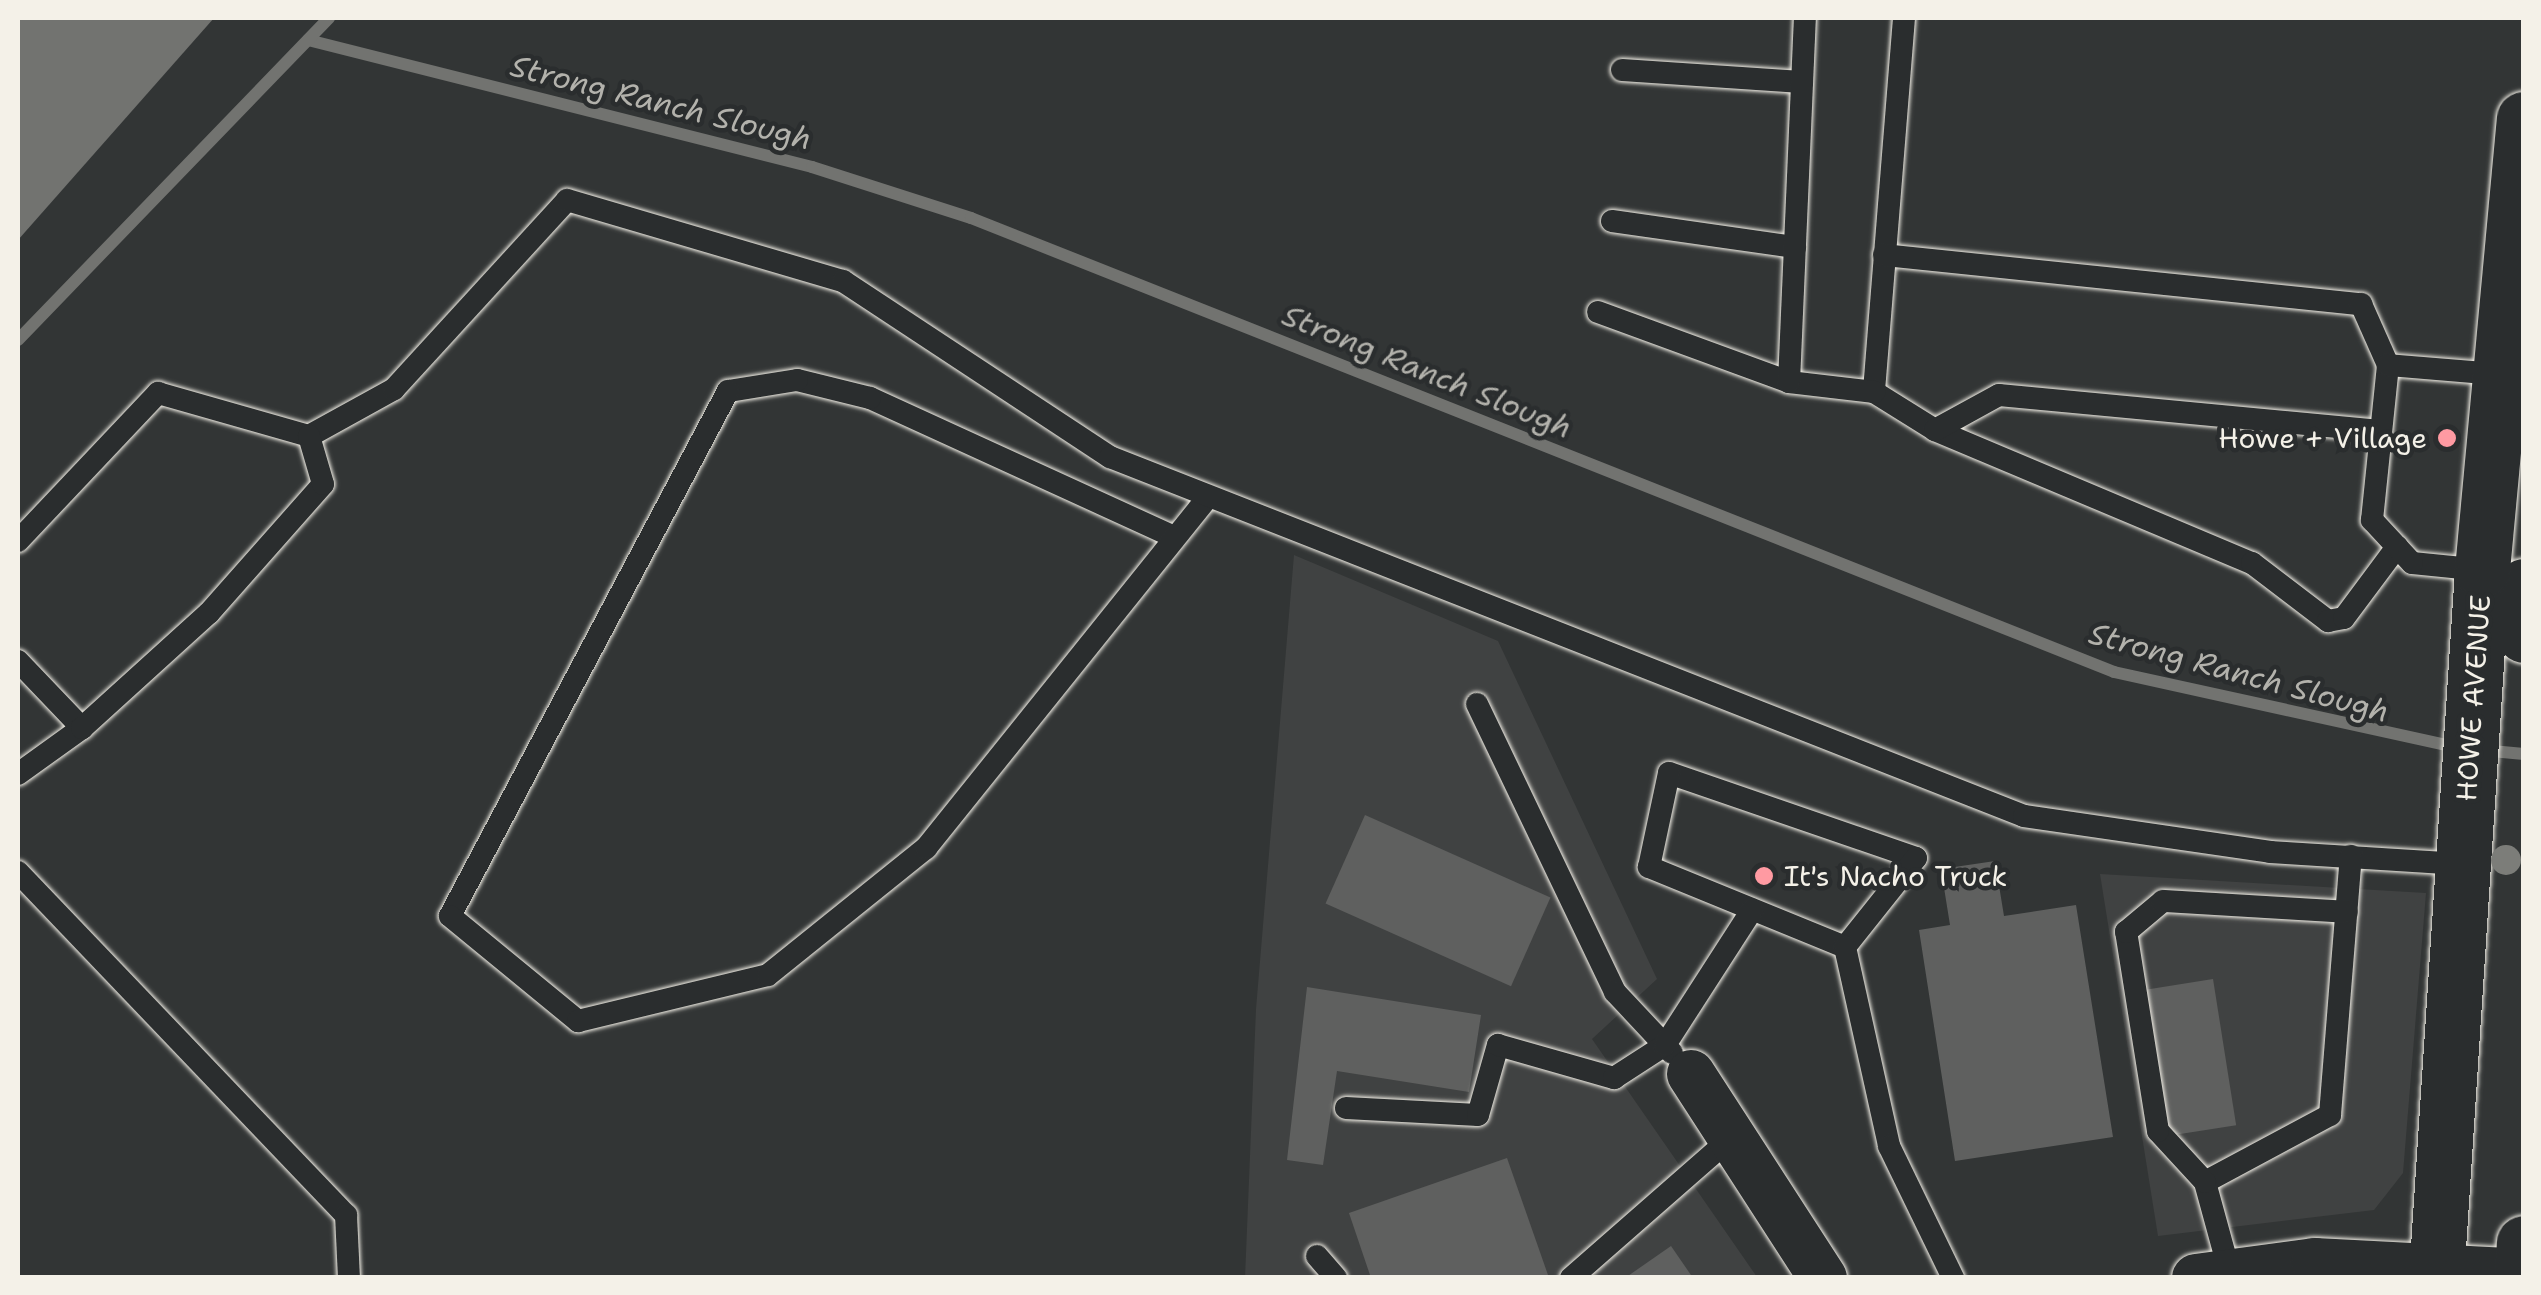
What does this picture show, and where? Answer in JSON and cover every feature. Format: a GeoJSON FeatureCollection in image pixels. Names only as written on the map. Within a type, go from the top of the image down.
{"type":"FeatureCollection","features":[{"type":"Feature","properties":{"kind":"main road","name":"HOWE AVENUE"},"geometry":{"type":"LineString","coordinates":[[2436,1271],[2473,703],[2503,578],[2523,135]]}},
{"type":"Feature","properties":{"kind":"main road"},"geometry":{"type":"LineString","coordinates":[[2503,578],[2524,635]]}},
{"type":"Feature","properties":{"kind":"main road"},"geometry":{"type":"LineString","coordinates":[[2523,1274],[2524,1243]]}},
{"type":"Feature","properties":{"kind":"street"},"geometry":{"type":"LineString","coordinates":[[1678,1060],[1823,1278]]}},
{"type":"Feature","properties":{"kind":"street"},"geometry":{"type":"LineString","coordinates":[[2213,1274],[2523,1274]]}},
{"type":"Feature","properties":{"kind":"lane"},"geometry":{"type":"LineString","coordinates":[[1789,382],[1805,18]]}},
{"type":"Feature","properties":{"kind":"lane"},"geometry":{"type":"LineString","coordinates":[[1874,392],[1904,18]]}},
{"type":"Feature","properties":{"kind":"lane"},"geometry":{"type":"LineString","coordinates":[[1622,70],[1802,82]]}},
{"type":"Feature","properties":{"kind":"lane"},"geometry":{"type":"LineString","coordinates":[[18,541],[158,393],[309,436],[394,389],[567,200],[842,282],[1110,457],[2024,816],[2351,856],[2462,864]]}},
{"type":"Feature","properties":{"kind":"lane"},"geometry":{"type":"LineString","coordinates":[[1612,221],[1795,247]]}},
{"type":"Feature","properties":{"kind":"lane"},"geometry":{"type":"LineString","coordinates":[[1884,255],[2361,304],[2388,364],[2372,520],[2412,564],[2503,578]]}},
{"type":"Feature","properties":{"kind":"lane"},"geometry":{"type":"LineString","coordinates":[[1598,312],[1789,382],[1874,392],[1935,430],[2252,564],[2328,621],[2344,618],[2397,547]]}},
{"type":"Feature","properties":{"kind":"lane"},"geometry":{"type":"LineString","coordinates":[[2388,364],[2511,387]]}},
{"type":"Feature","properties":{"kind":"lane"},"geometry":{"type":"LineString","coordinates":[[1174,537],[870,398],[796,380],[728,391],[450,916],[578,1021],[768,975],[926,848],[1208,497]]}},
{"type":"Feature","properties":{"kind":"lane"},"geometry":{"type":"LineString","coordinates":[[1935,430],[1999,395],[2380,431]]}},
{"type":"Feature","properties":{"kind":"lane"},"geometry":{"type":"LineString","coordinates":[[18,774],[82,728],[210,613],[323,484],[309,436]]}},
{"type":"Feature","properties":{"kind":"lane"},"geometry":{"type":"LineString","coordinates":[[18,660],[82,728]]}},
{"type":"Feature","properties":{"kind":"lane"},"geometry":{"type":"LineString","coordinates":[[1477,704],[1614,992],[1678,1060]]}},
{"type":"Feature","properties":{"kind":"lane"},"geometry":{"type":"LineString","coordinates":[[1669,773],[1916,858],[1845,947],[1649,867],[1669,773]]}},
{"type":"Feature","properties":{"kind":"lane"},"geometry":{"type":"LineString","coordinates":[[2204,1182],[2330,1115],[2351,856]]}},
{"type":"Feature","properties":{"kind":"lane"},"geometry":{"type":"LineString","coordinates":[[18,872],[346,1215],[350,1278]]}},
{"type":"Feature","properties":{"kind":"lane"},"geometry":{"type":"LineString","coordinates":[[2213,1274],[2204,1182],[2158,1131],[2126,932],[2138,913],[2163,901],[2347,912]]}},
{"type":"Feature","properties":{"kind":"lane"},"geometry":{"type":"LineString","coordinates":[[1346,1108],[1478,1116],[1498,1045],[1614,1078],[1678,1060],[1752,910]]}},
{"type":"Feature","properties":{"kind":"lane"},"geometry":{"type":"LineString","coordinates":[[1845,947],[1889,1146],[1953,1278]]}},
{"type":"Feature","properties":{"kind":"lane"},"geometry":{"type":"LineString","coordinates":[[1572,1278],[1732,1137]]}},
{"type":"Feature","properties":{"kind":"lane"},"geometry":{"type":"LineString","coordinates":[[1318,1256],[1336,1278]]}},
{"type":"Feature","properties":{"kind":"shaded area"},"geometry":{"type":"Polygon","coordinates":[[[18,18],[214,18],[18,240],[18,18]]]}},
{"type":"Feature","properties":{"kind":"shaded area"},"geometry":{"type":"Polygon","coordinates":[[[1294,555],[1498,641],[1657,979],[1592,1039],[1757,1277],[1245,1278],[1256,1009],[1294,555]]]}},
{"type":"Feature","properties":{"kind":"shaded area"},"geometry":{"type":"Polygon","coordinates":[[[2100,874],[2426,893],[2403,1173],[2374,1210],[2158,1236],[2100,874]]]}},
{"type":"Feature","properties":{"kind":"building"},"geometry":{"type":"Polygon","coordinates":[[[1365,815],[1550,898],[1511,986],[1326,904],[1365,815]]]}},
{"type":"Feature","properties":{"kind":"building"},"geometry":{"type":"Polygon","coordinates":[[[1995,861],[2004,916],[2076,905],[2113,1137],[1955,1161],[1919,930],[1950,925],[1941,869],[1995,861]]]}},
{"type":"Feature","properties":{"kind":"building"},"geometry":{"type":"Polygon","coordinates":[[[2213,979],[2236,1125],[2164,1137],[2141,990],[2213,979]]]}},
{"type":"Feature","properties":{"kind":"building"},"geometry":{"type":"Polygon","coordinates":[[[1307,987],[1481,1015],[1469,1092],[1337,1071],[1323,1165],[1287,1160],[1307,987]]]}},
{"type":"Feature","properties":{"kind":"building"},"geometry":{"type":"Polygon","coordinates":[[[1507,1158],[1548,1275],[1371,1278],[1349,1213],[1507,1158]]]}},
{"type":"Feature","properties":{"kind":"building"},"geometry":{"type":"Polygon","coordinates":[[[1671,1246],[1693,1278],[1625,1278],[1671,1246]]]}},
{"type":"Feature","properties":{"kind":"waterway"},"geometry":{"type":"LineString","coordinates":[[18,340],[329,18]]}},
{"type":"Feature","properties":{"kind":"waterway","name":"Strong Ranch Slough"},"geometry":{"type":"LineString","coordinates":[[308,40],[812,167],[971,218],[2114,672],[2456,747]]}},
{"type":"Feature","properties":{"kind":"waterway","name":"Strong Ranch Slough"},"geometry":{"type":"LineString","coordinates":[[2481,750],[2524,754]]}},
{"type":"Feature","properties":{"kind":"place","name":"Howe + Village"},"geometry":{"type":"Point","coordinates":[2447,438]}},
{"type":"Feature","properties":{"kind":"place","name":"It's Nacho Truck"},"geometry":{"type":"Point","coordinates":[1764,876]}}]}
